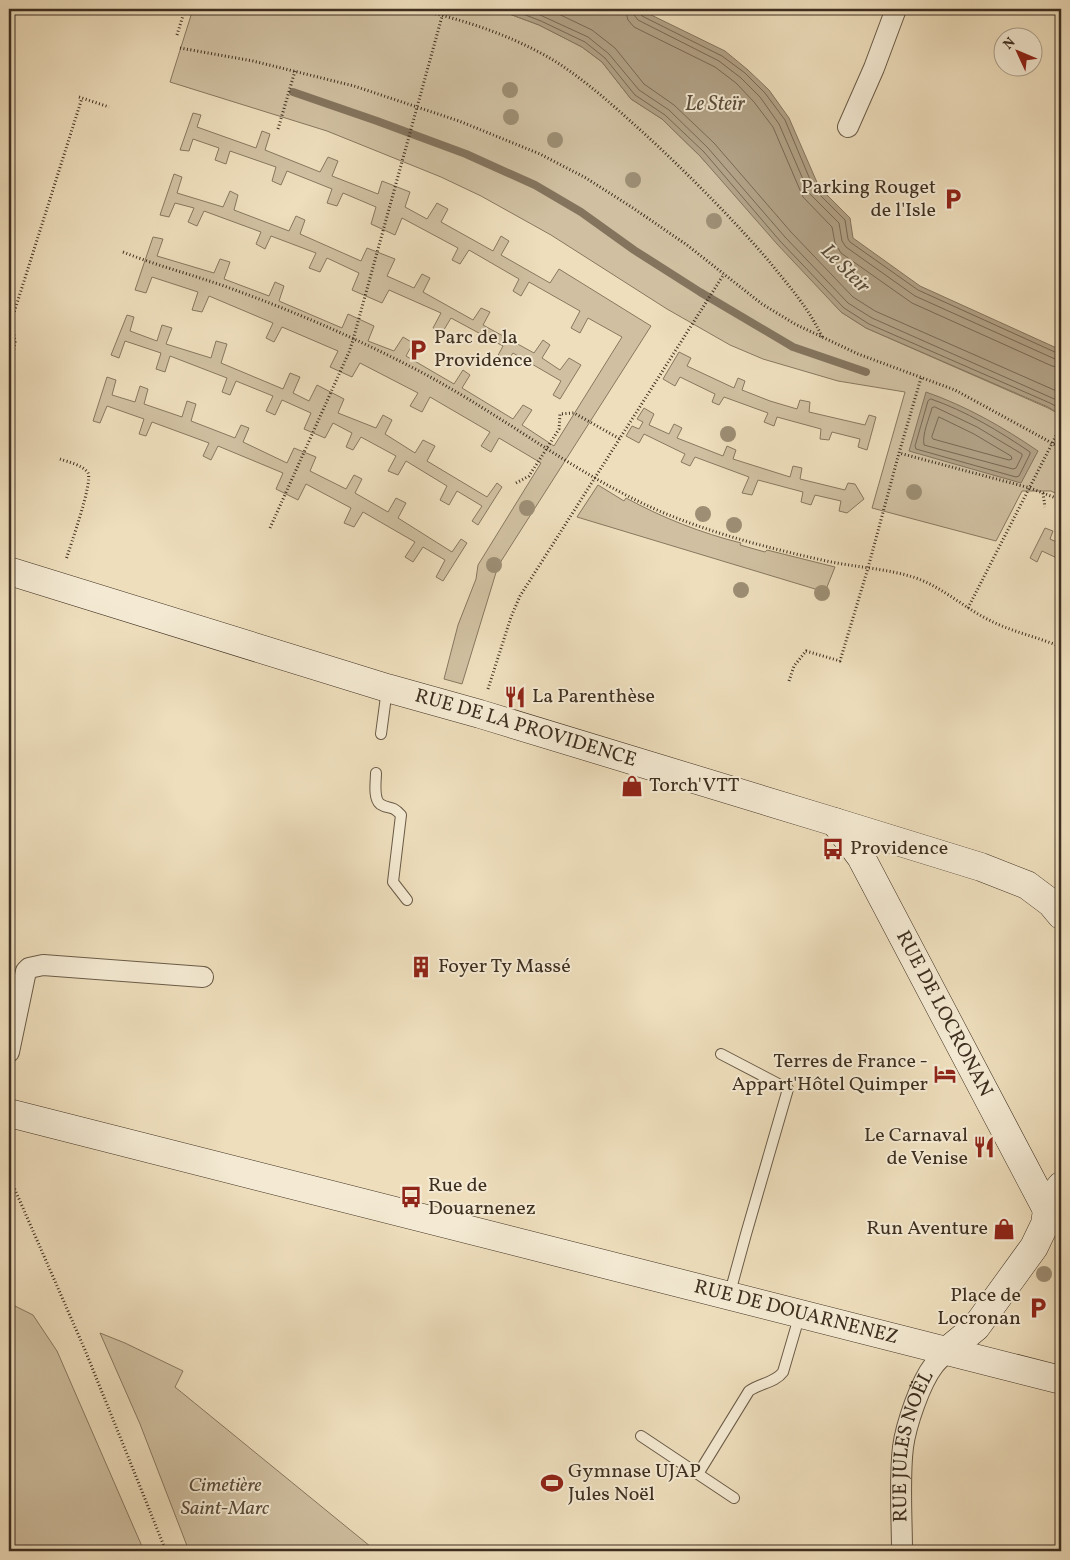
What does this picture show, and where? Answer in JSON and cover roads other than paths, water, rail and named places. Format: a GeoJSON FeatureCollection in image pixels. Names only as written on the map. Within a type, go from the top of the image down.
{"type":"FeatureCollection","features":[{"type":"Feature","properties":{"kind":"street"},"geometry":{"type":"LineString","coordinates":[[848,127],[874,68],[896,9]]}},
{"type":"Feature","properties":{"kind":"street","name":"RUE DE LA PROVIDENCE"},"geometry":{"type":"LineString","coordinates":[[9,571],[387,688],[480,714],[836,822],[1013,879],[1036,891],[1051,903],[1061,915]]}},
{"type":"Feature","properties":{"kind":"street","name":"RUE DE LOCRONAN"},"geometry":{"type":"LineString","coordinates":[[836,822],[861,857],[1047,1210]]}},
{"type":"Feature","properties":{"kind":"street"},"geometry":{"type":"LineString","coordinates":[[9,1052],[26,971],[29,968],[43,965],[203,977]]}},
{"type":"Feature","properties":{"kind":"street","name":"RUE DE DOUARNENEZ"},"geometry":{"type":"LineString","coordinates":[[9,1113],[1061,1380]]}},
{"type":"Feature","properties":{"kind":"street"},"geometry":{"type":"LineString","coordinates":[[947,1351],[976,1327],[1034,1247],[1045,1224],[1047,1210],[1061,1186]]}},
{"type":"Feature","properties":{"kind":"street","name":"RUE JULES NOËL"},"geometry":{"type":"LineString","coordinates":[[902,1551],[903,1448],[907,1429],[919,1395],[931,1370],[947,1351]]}},
{"type":"Feature","properties":{"kind":"lane"},"geometry":{"type":"LineString","coordinates":[[381,734],[387,688]]}},
{"type":"Feature","properties":{"kind":"lane"},"geometry":{"type":"LineString","coordinates":[[376,773],[376,798],[380,804],[394,808],[401,815],[393,882],[407,900]]}},
{"type":"Feature","properties":{"kind":"lane"},"geometry":{"type":"LineString","coordinates":[[721,1054],[788,1089],[729,1297]]}},
{"type":"Feature","properties":{"kind":"lane"},"geometry":{"type":"LineString","coordinates":[[698,1474],[750,1391],[760,1384],[770,1382],[779,1377],[783,1372],[800,1314]]}},
{"type":"Feature","properties":{"kind":"lane"},"geometry":{"type":"LineString","coordinates":[[642,1436],[734,1498]]}},
{"type":"Feature","properties":{"kind":"water","name":"Le Steïr"},"geometry":{"type":"Polygon","coordinates":[[[496,9],[639,9],[725,51],[769,90],[789,118],[819,187],[850,218],[853,238],[920,286],[1061,350],[1061,415],[1048,407],[866,328],[841,312],[777,244],[700,156],[662,119],[631,99],[602,62],[582,47],[539,25],[496,9]]]}},
{"type":"Feature","properties":{"kind":"water"},"geometry":{"type":"Polygon","coordinates":[[[926,392],[984,418],[1038,451],[1021,483],[909,451],[926,392]]]}},
{"type":"Feature","properties":{"kind":"waterway"},"geometry":{"type":"LineString","coordinates":[[293,92],[466,154],[535,185],[581,212],[634,250],[700,292],[793,347],[866,372]]}},
{"type":"Feature","properties":{"kind":"place","name":"Parking Rouget de l'Isle"},"geometry":{"type":"Point","coordinates":[953,199]}},
{"type":"Feature","properties":{"kind":"place","name":"Parc de la Providence"},"geometry":{"type":"Point","coordinates":[418,350]}},
{"type":"Feature","properties":{"kind":"place","name":"La Parenthèse"},"geometry":{"type":"Point","coordinates":[515,697]}},
{"type":"Feature","properties":{"kind":"place","name":"Torch'VTT"},"geometry":{"type":"Point","coordinates":[632,786]}},
{"type":"Feature","properties":{"kind":"place","name":"Providence"},"geometry":{"type":"Point","coordinates":[833,849]}},
{"type":"Feature","properties":{"kind":"place","name":"Foyer Ty Massé"},"geometry":{"type":"Point","coordinates":[421,967]}},
{"type":"Feature","properties":{"kind":"place","name":"Terres de France - Appart'Hôtel Quimper"},"geometry":{"type":"Point","coordinates":[945,1074]}},
{"type":"Feature","properties":{"kind":"place","name":"Le Carnaval de Venise"},"geometry":{"type":"Point","coordinates":[984,1147]}},
{"type":"Feature","properties":{"kind":"place","name":"Rue de Douarnenez"},"geometry":{"type":"Point","coordinates":[411,1197]}},
{"type":"Feature","properties":{"kind":"place","name":"Run Aventure"},"geometry":{"type":"Point","coordinates":[1004,1229]}},
{"type":"Feature","properties":{"kind":"place","name":"Place de Locronan"},"geometry":{"type":"Point","coordinates":[1038,1308]}},
{"type":"Feature","properties":{"kind":"place","name":"Gymnase UJAP Jules Noël"},"geometry":{"type":"Point","coordinates":[552,1483]}},
{"type":"Feature","properties":{"kind":"water label","name":"Le Steir"},"geometry":{"type":"Point","coordinates":[845,269]}},
{"type":"Feature","properties":{"kind":"park label","name":"Cimetière Saint-Marc"},"geometry":{"type":"Point","coordinates":[225,1498]}}]}
